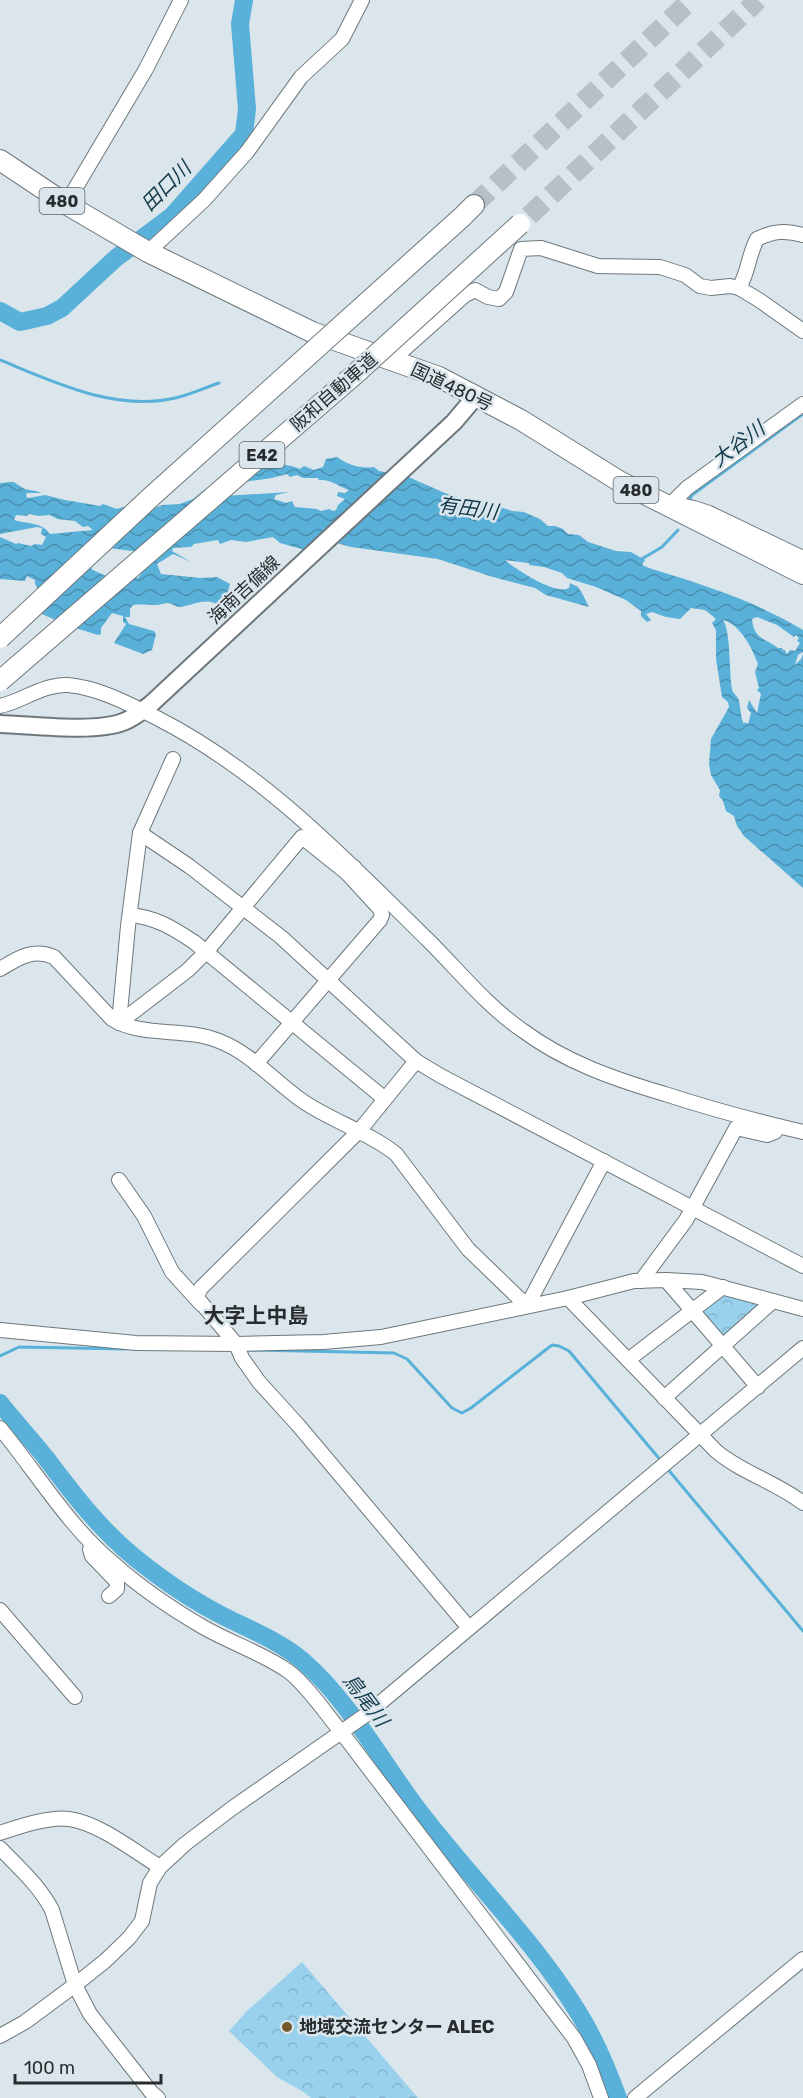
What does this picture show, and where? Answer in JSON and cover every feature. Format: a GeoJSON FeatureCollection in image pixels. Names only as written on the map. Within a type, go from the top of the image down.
{"type":"FeatureCollection","features":[{"type":"Feature","properties":{"kind":"highway","name":"国道480号"},"geometry":{"type":"LineString","coordinates":[[0,160],[66,204],[146,250],[312,332],[439,377],[520,420],[619,481],[803,574]]}},
{"type":"Feature","properties":{"kind":"highway","name":"E42"},"geometry":{"type":"LineString","coordinates":[[0,638],[151,497],[468,211]]}},
{"type":"Feature","properties":{"kind":"highway","name":"阪和自動車道"},"geometry":{"type":"LineString","coordinates":[[0,681],[353,376],[525,220]]}},
{"type":"Feature","properties":{"kind":"main road","name":"海南吉備線"},"geometry":{"type":"LineString","coordinates":[[0,724],[96,728],[125,722],[146,707],[454,422],[476,396]]}},
{"type":"Feature","properties":{"kind":"street"},"geometry":{"type":"LineString","coordinates":[[66,204],[146,69],[182,0]]}},
{"type":"Feature","properties":{"kind":"street"},"geometry":{"type":"LineString","coordinates":[[146,250],[204,200],[247,152],[301,77],[342,39],[362,0]]}},
{"type":"Feature","properties":{"kind":"street"},"geometry":{"type":"LineString","coordinates":[[739,288],[746,276],[750,256],[757,239],[779,231],[803,235]]}},
{"type":"Feature","properties":{"kind":"street"},"geometry":{"type":"LineString","coordinates":[[392,360],[465,295],[475,290],[488,297],[499,299],[506,292],[521,249],[541,248],[598,266],[660,267],[685,275],[700,286],[739,288],[803,331]]}},
{"type":"Feature","properties":{"kind":"street"},"geometry":{"type":"LineString","coordinates":[[669,505],[687,488],[803,404]]}},
{"type":"Feature","properties":{"kind":"street"},"geometry":{"type":"LineString","coordinates":[[669,505],[694,507],[803,558]]}},
{"type":"Feature","properties":{"kind":"street"},"geometry":{"type":"LineString","coordinates":[[0,706],[50,687],[68,685],[104,693],[146,707],[250,775],[299,817],[350,870],[492,1005],[519,1029],[551,1050],[595,1071],[647,1089],[737,1117],[803,1132]]}},
{"type":"Feature","properties":{"kind":"street"},"geometry":{"type":"LineString","coordinates":[[119,1023],[140,832],[173,759]]}},
{"type":"Feature","properties":{"kind":"street"},"geometry":{"type":"LineString","coordinates":[[140,832],[280,937],[416,1061],[803,1266]]}},
{"type":"Feature","properties":{"kind":"street"},"geometry":{"type":"LineString","coordinates":[[119,1023],[181,975],[206,952],[302,837],[350,870],[380,909],[382,915],[376,926],[255,1064]]}},
{"type":"Feature","properties":{"kind":"street"},"geometry":{"type":"LineString","coordinates":[[130,915],[153,919],[170,926],[206,952],[385,1099]]}},
{"type":"Feature","properties":{"kind":"street"},"geometry":{"type":"LineString","coordinates":[[0,969],[24,955],[39,953],[54,957],[112,1019],[119,1023],[133,1028],[192,1034],[217,1040],[255,1064],[304,1102],[381,1142],[396,1154],[468,1249],[527,1306]]}},
{"type":"Feature","properties":{"kind":"street"},"geometry":{"type":"LineString","coordinates":[[201,1304],[198,1294],[201,1288],[360,1130],[416,1061]]}},
{"type":"Feature","properties":{"kind":"street"},"geometry":{"type":"LineString","coordinates":[[641,1281],[692,1209],[736,1128],[767,1135],[775,1132],[778,1126]]}},
{"type":"Feature","properties":{"kind":"street"},"geometry":{"type":"LineString","coordinates":[[527,1306],[604,1161]]}},
{"type":"Feature","properties":{"kind":"street"},"geometry":{"type":"LineString","coordinates":[[118,1180],[139,1209],[172,1272],[236,1344],[242,1358],[259,1382],[306,1434],[469,1628]]}},
{"type":"Feature","properties":{"kind":"street"},"geometry":{"type":"LineString","coordinates":[[666,1280],[758,1388]]}},
{"type":"Feature","properties":{"kind":"street"},"geometry":{"type":"LineString","coordinates":[[0,1330],[136,1343],[236,1344],[381,1337],[442,1326],[641,1281],[666,1280],[702,1282],[803,1309]]}},
{"type":"Feature","properties":{"kind":"street"},"geometry":{"type":"LineString","coordinates":[[628,1360],[723,1287]]}},
{"type":"Feature","properties":{"kind":"street"},"geometry":{"type":"LineString","coordinates":[[568,1298],[700,1436],[735,1466],[780,1488],[803,1503]]}},
{"type":"Feature","properties":{"kind":"street"},"geometry":{"type":"LineString","coordinates":[[664,1398],[773,1301]]}},
{"type":"Feature","properties":{"kind":"street"},"geometry":{"type":"LineString","coordinates":[[0,2036],[25,2022],[75,1985],[129,1938],[142,1921],[150,1882],[160,1867],[213,1822],[367,1714],[803,1348]]}},
{"type":"Feature","properties":{"kind":"street"},"geometry":{"type":"LineString","coordinates":[[0,1428],[92,1543],[114,1564],[152,1594],[204,1627],[290,1672],[344,1731],[437,1860],[574,2038],[589,2065],[601,2098]]}},
{"type":"Feature","properties":{"kind":"street"},"geometry":{"type":"LineString","coordinates":[[92,1543],[90,1548],[92,1556],[117,1582],[117,1589],[110,1596]]}},
{"type":"Feature","properties":{"kind":"street"},"geometry":{"type":"LineString","coordinates":[[0,1610],[75,1697]]}},
{"type":"Feature","properties":{"kind":"street"},"geometry":{"type":"LineString","coordinates":[[0,1833],[37,1823],[69,1818],[95,1828],[160,1867]]}},
{"type":"Feature","properties":{"kind":"street"},"geometry":{"type":"LineString","coordinates":[[0,1848],[24,1871],[47,1899],[75,1985],[90,2014],[151,2096]]}},
{"type":"Feature","properties":{"kind":"street"},"geometry":{"type":"LineString","coordinates":[[632,2080],[639,2096],[803,1959]]}},
{"type":"Feature","properties":{"kind":"green space"},"geometry":{"type":"Polygon","coordinates":[[[723,1290],[768,1303],[723,1343],[696,1311],[723,1290]]]}},
{"type":"Feature","properties":{"kind":"green space"},"geometry":{"type":"Polygon","coordinates":[[[302,1962],[418,2098],[311,2098],[277,2077],[229,2031],[247,2011],[302,1962]]]}},
{"type":"Feature","properties":{"kind":"water","name":"有田川"},"geometry":{"type":"Polygon","coordinates":[[[337,457],[355,466],[374,467],[379,471],[406,476],[461,498],[483,501],[512,511],[524,512],[540,519],[548,526],[563,529],[568,534],[579,535],[588,542],[616,551],[631,552],[645,560],[642,565],[747,602],[803,630],[803,652],[798,655],[795,665],[803,654],[803,888],[744,836],[734,816],[726,811],[719,796],[720,790],[711,775],[709,764],[711,739],[729,707],[728,702],[722,697],[716,659],[716,630],[712,623],[716,619],[705,610],[691,608],[680,619],[652,612],[646,614],[651,620],[647,622],[641,616],[641,611],[626,600],[567,578],[562,573],[529,565],[529,563],[505,560],[546,585],[563,589],[569,588],[570,583],[578,587],[589,607],[438,559],[337,543],[330,543],[309,551],[280,543],[273,537],[246,542],[231,540],[220,544],[218,540],[194,544],[191,547],[173,548],[172,551],[191,562],[173,554],[157,564],[161,574],[201,578],[217,577],[230,584],[228,591],[232,595],[233,604],[223,608],[212,602],[181,607],[167,603],[133,605],[130,609],[130,617],[125,617],[129,624],[154,631],[156,634],[152,650],[143,654],[114,643],[126,624],[123,622],[123,616],[112,613],[101,628],[101,634],[98,635],[37,612],[39,591],[35,580],[27,576],[25,581],[0,579],[0,537],[16,544],[31,546],[42,545],[46,537],[41,534],[42,528],[37,527],[0,534],[0,483],[14,482],[25,489],[41,493],[27,493],[28,498],[45,495],[100,506],[103,504],[117,509],[123,507],[151,509],[163,505],[180,504],[193,499],[234,473],[255,464],[276,468],[276,464],[282,464],[300,469],[304,466],[314,470],[323,467],[326,459],[337,457]],[[287,474],[242,483],[224,496],[289,492],[276,495],[274,499],[286,503],[292,501],[295,507],[333,511],[345,499],[337,496],[338,492],[345,493],[349,490],[318,478],[303,478],[297,475],[290,477],[287,474]],[[30,514],[16,515],[14,520],[39,525],[50,534],[93,530],[75,521],[57,519],[50,515],[30,514]],[[109,548],[74,557],[66,562],[89,566],[106,576],[138,578],[143,569],[140,552],[109,548]],[[757,617],[752,619],[753,626],[761,638],[782,648],[783,651],[784,649],[787,654],[790,650],[795,651],[800,643],[796,635],[794,637],[777,625],[757,617]],[[723,620],[727,633],[732,689],[738,699],[744,724],[745,722],[748,724],[751,713],[747,708],[749,700],[757,713],[761,694],[757,690],[759,688],[755,672],[758,664],[740,631],[723,620]]]}},
{"type":"Feature","properties":{"kind":"waterway","name":"田口川"},"geometry":{"type":"LineString","coordinates":[[0,311],[20,322],[47,316],[62,308],[116,258],[172,216],[244,134],[247,109],[240,24],[244,0]]}},
{"type":"Feature","properties":{"kind":"waterway"},"geometry":{"type":"LineString","coordinates":[[0,360],[85,392],[130,401],[175,398],[219,383]]}},
{"type":"Feature","properties":{"kind":"waterway","name":"大谷川"},"geometry":{"type":"LineString","coordinates":[[690,499],[692,495],[803,414]]}},
{"type":"Feature","properties":{"kind":"waterway","name":"大谷川"},"geometry":{"type":"LineString","coordinates":[[640,560],[662,547],[678,530]]}},
{"type":"Feature","properties":{"kind":"waterway"},"geometry":{"type":"LineString","coordinates":[[249,1350],[394,1353],[407,1359],[452,1408],[462,1413],[552,1345],[559,1346],[569,1351],[662,1462]]}},
{"type":"Feature","properties":{"kind":"waterway"},"geometry":{"type":"LineString","coordinates":[[0,1356],[19,1347],[126,1349]]}},
{"type":"Feature","properties":{"kind":"waterway","name":"鳥尾川"},"geometry":{"type":"LineString","coordinates":[[0,1403],[87,1510],[134,1557],[202,1604],[285,1648],[320,1677],[351,1714],[419,1811],[522,1934],[560,1985],[590,2033],[618,2098]]}},
{"type":"Feature","properties":{"kind":"waterway"},"geometry":{"type":"LineString","coordinates":[[666,1467],[803,1631]]}},
{"type":"Feature","properties":{"kind":"tunnel"},"geometry":{"type":"LineString","coordinates":[[474,205],[691,0]]}},
{"type":"Feature","properties":{"kind":"tunnel"},"geometry":{"type":"LineString","coordinates":[[529,216],[758,0]]}},
{"type":"Feature","properties":{"kind":"place","name":"地域交流センター ALEC"},"geometry":{"type":"Point","coordinates":[287,2027]}},
{"type":"Feature","properties":{"kind":"district","name":"大字上中島"},"geometry":{"type":"Point","coordinates":[256,1315]}}]}
